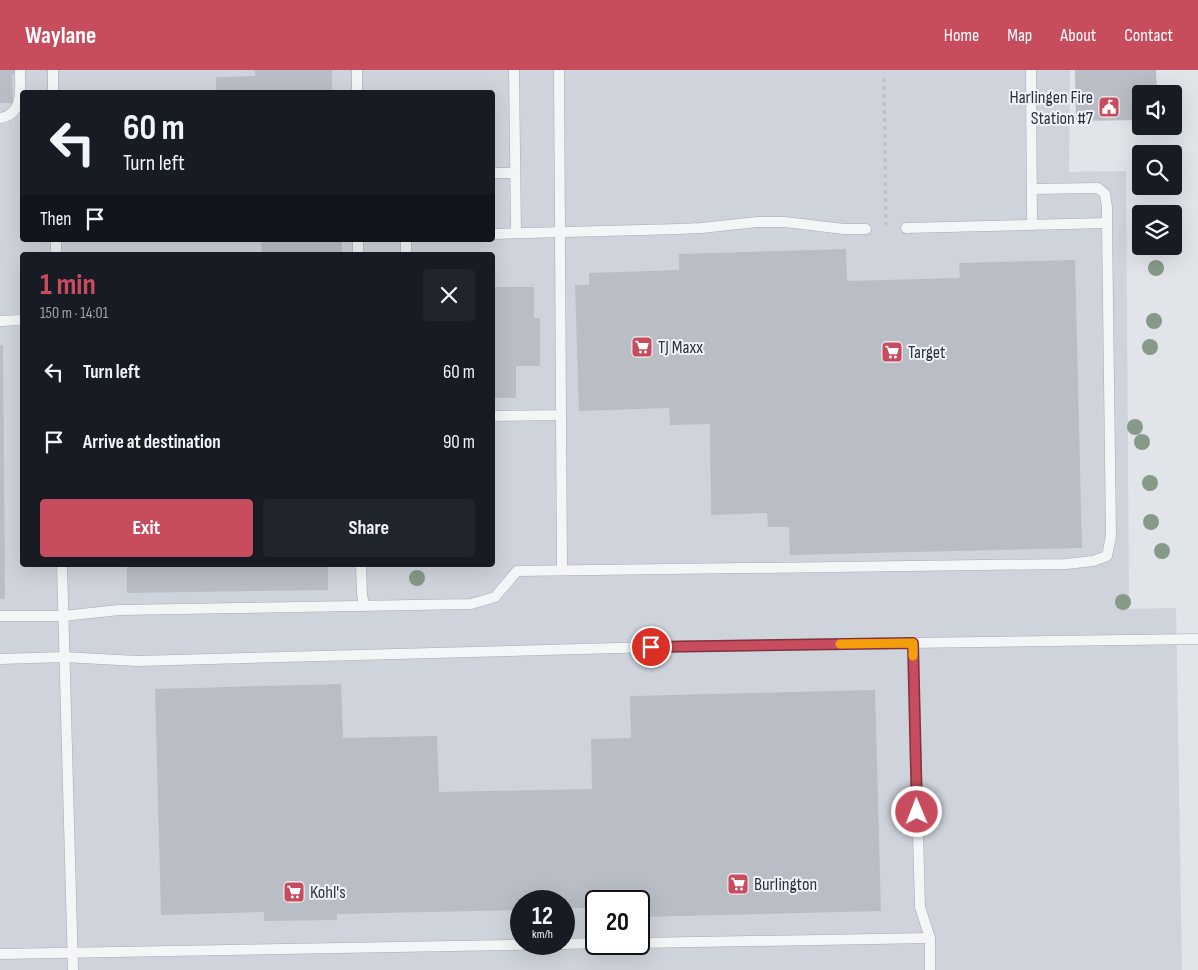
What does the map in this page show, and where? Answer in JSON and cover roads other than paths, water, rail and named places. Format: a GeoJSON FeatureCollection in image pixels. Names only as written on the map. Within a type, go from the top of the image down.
{"type":"FeatureCollection","features":[{"type":"Feature","properties":{"kind":"lane"},"geometry":{"type":"LineString","coordinates":[[0,118],[6,117],[16,109],[20,97],[20,70]]}},
{"type":"Feature","properties":{"kind":"lane"},"geometry":{"type":"LineString","coordinates":[[52,70],[53,90]]}},
{"type":"Feature","properties":{"kind":"lane"},"geometry":{"type":"LineString","coordinates":[[356,70],[357,90]]}},
{"type":"Feature","properties":{"kind":"lane"},"geometry":{"type":"LineString","coordinates":[[514,70],[516,233]]}},
{"type":"Feature","properties":{"kind":"lane"},"geometry":{"type":"LineString","coordinates":[[558,70],[562,570]]}},
{"type":"Feature","properties":{"kind":"lane"},"geometry":{"type":"LineString","coordinates":[[1031,70],[1032,225]]}},
{"type":"Feature","properties":{"kind":"lane"},"geometry":{"type":"LineString","coordinates":[[495,173],[515,173]]}},
{"type":"Feature","properties":{"kind":"lane"},"geometry":{"type":"LineString","coordinates":[[0,616],[63,616],[119,610],[471,604],[495,597],[517,571],[1066,564],[1093,561],[1107,556],[1111,536],[1108,223],[1105,194],[1098,188],[1032,189]]}},
{"type":"Feature","properties":{"kind":"lane"},"geometry":{"type":"LineString","coordinates":[[495,234],[701,228],[757,222],[785,222],[844,229],[866,229]]}},
{"type":"Feature","properties":{"kind":"lane"},"geometry":{"type":"LineString","coordinates":[[906,228],[1108,223]]}},
{"type":"Feature","properties":{"kind":"lane"},"geometry":{"type":"LineString","coordinates":[[0,321],[20,320]]}},
{"type":"Feature","properties":{"kind":"lane"},"geometry":{"type":"LineString","coordinates":[[495,416],[560,415]]}},
{"type":"Feature","properties":{"kind":"lane"},"geometry":{"type":"LineString","coordinates":[[62,567],[73,970]]}},
{"type":"Feature","properties":{"kind":"lane"},"geometry":{"type":"LineString","coordinates":[[361,567],[364,606]]}},
{"type":"Feature","properties":{"kind":"lane"},"geometry":{"type":"LineString","coordinates":[[0,659],[64,657],[137,661],[691,646],[1198,638]]}},
{"type":"Feature","properties":{"kind":"lane"},"geometry":{"type":"LineString","coordinates":[[913,643],[920,907],[930,938],[930,970]]}},
{"type":"Feature","properties":{"kind":"lane"},"geometry":{"type":"LineString","coordinates":[[650,942],[930,938]]}},
{"type":"Feature","properties":{"kind":"lane"},"geometry":{"type":"LineString","coordinates":[[0,954],[510,945]]}},
{"type":"Feature","properties":{"kind":"place","name":"Harlingen Fire Station #7"},"geometry":{"type":"Point","coordinates":[1109,107]}},
{"type":"Feature","properties":{"kind":"place","name":"TJ Maxx"},"geometry":{"type":"Point","coordinates":[642,347]}},
{"type":"Feature","properties":{"kind":"place","name":"Target"},"geometry":{"type":"Point","coordinates":[892,352]}},
{"type":"Feature","properties":{"kind":"place","name":"Burlington"},"geometry":{"type":"Point","coordinates":[738,884]}},
{"type":"Feature","properties":{"kind":"place","name":"Kohl's"},"geometry":{"type":"Point","coordinates":[294,892]}}]}
